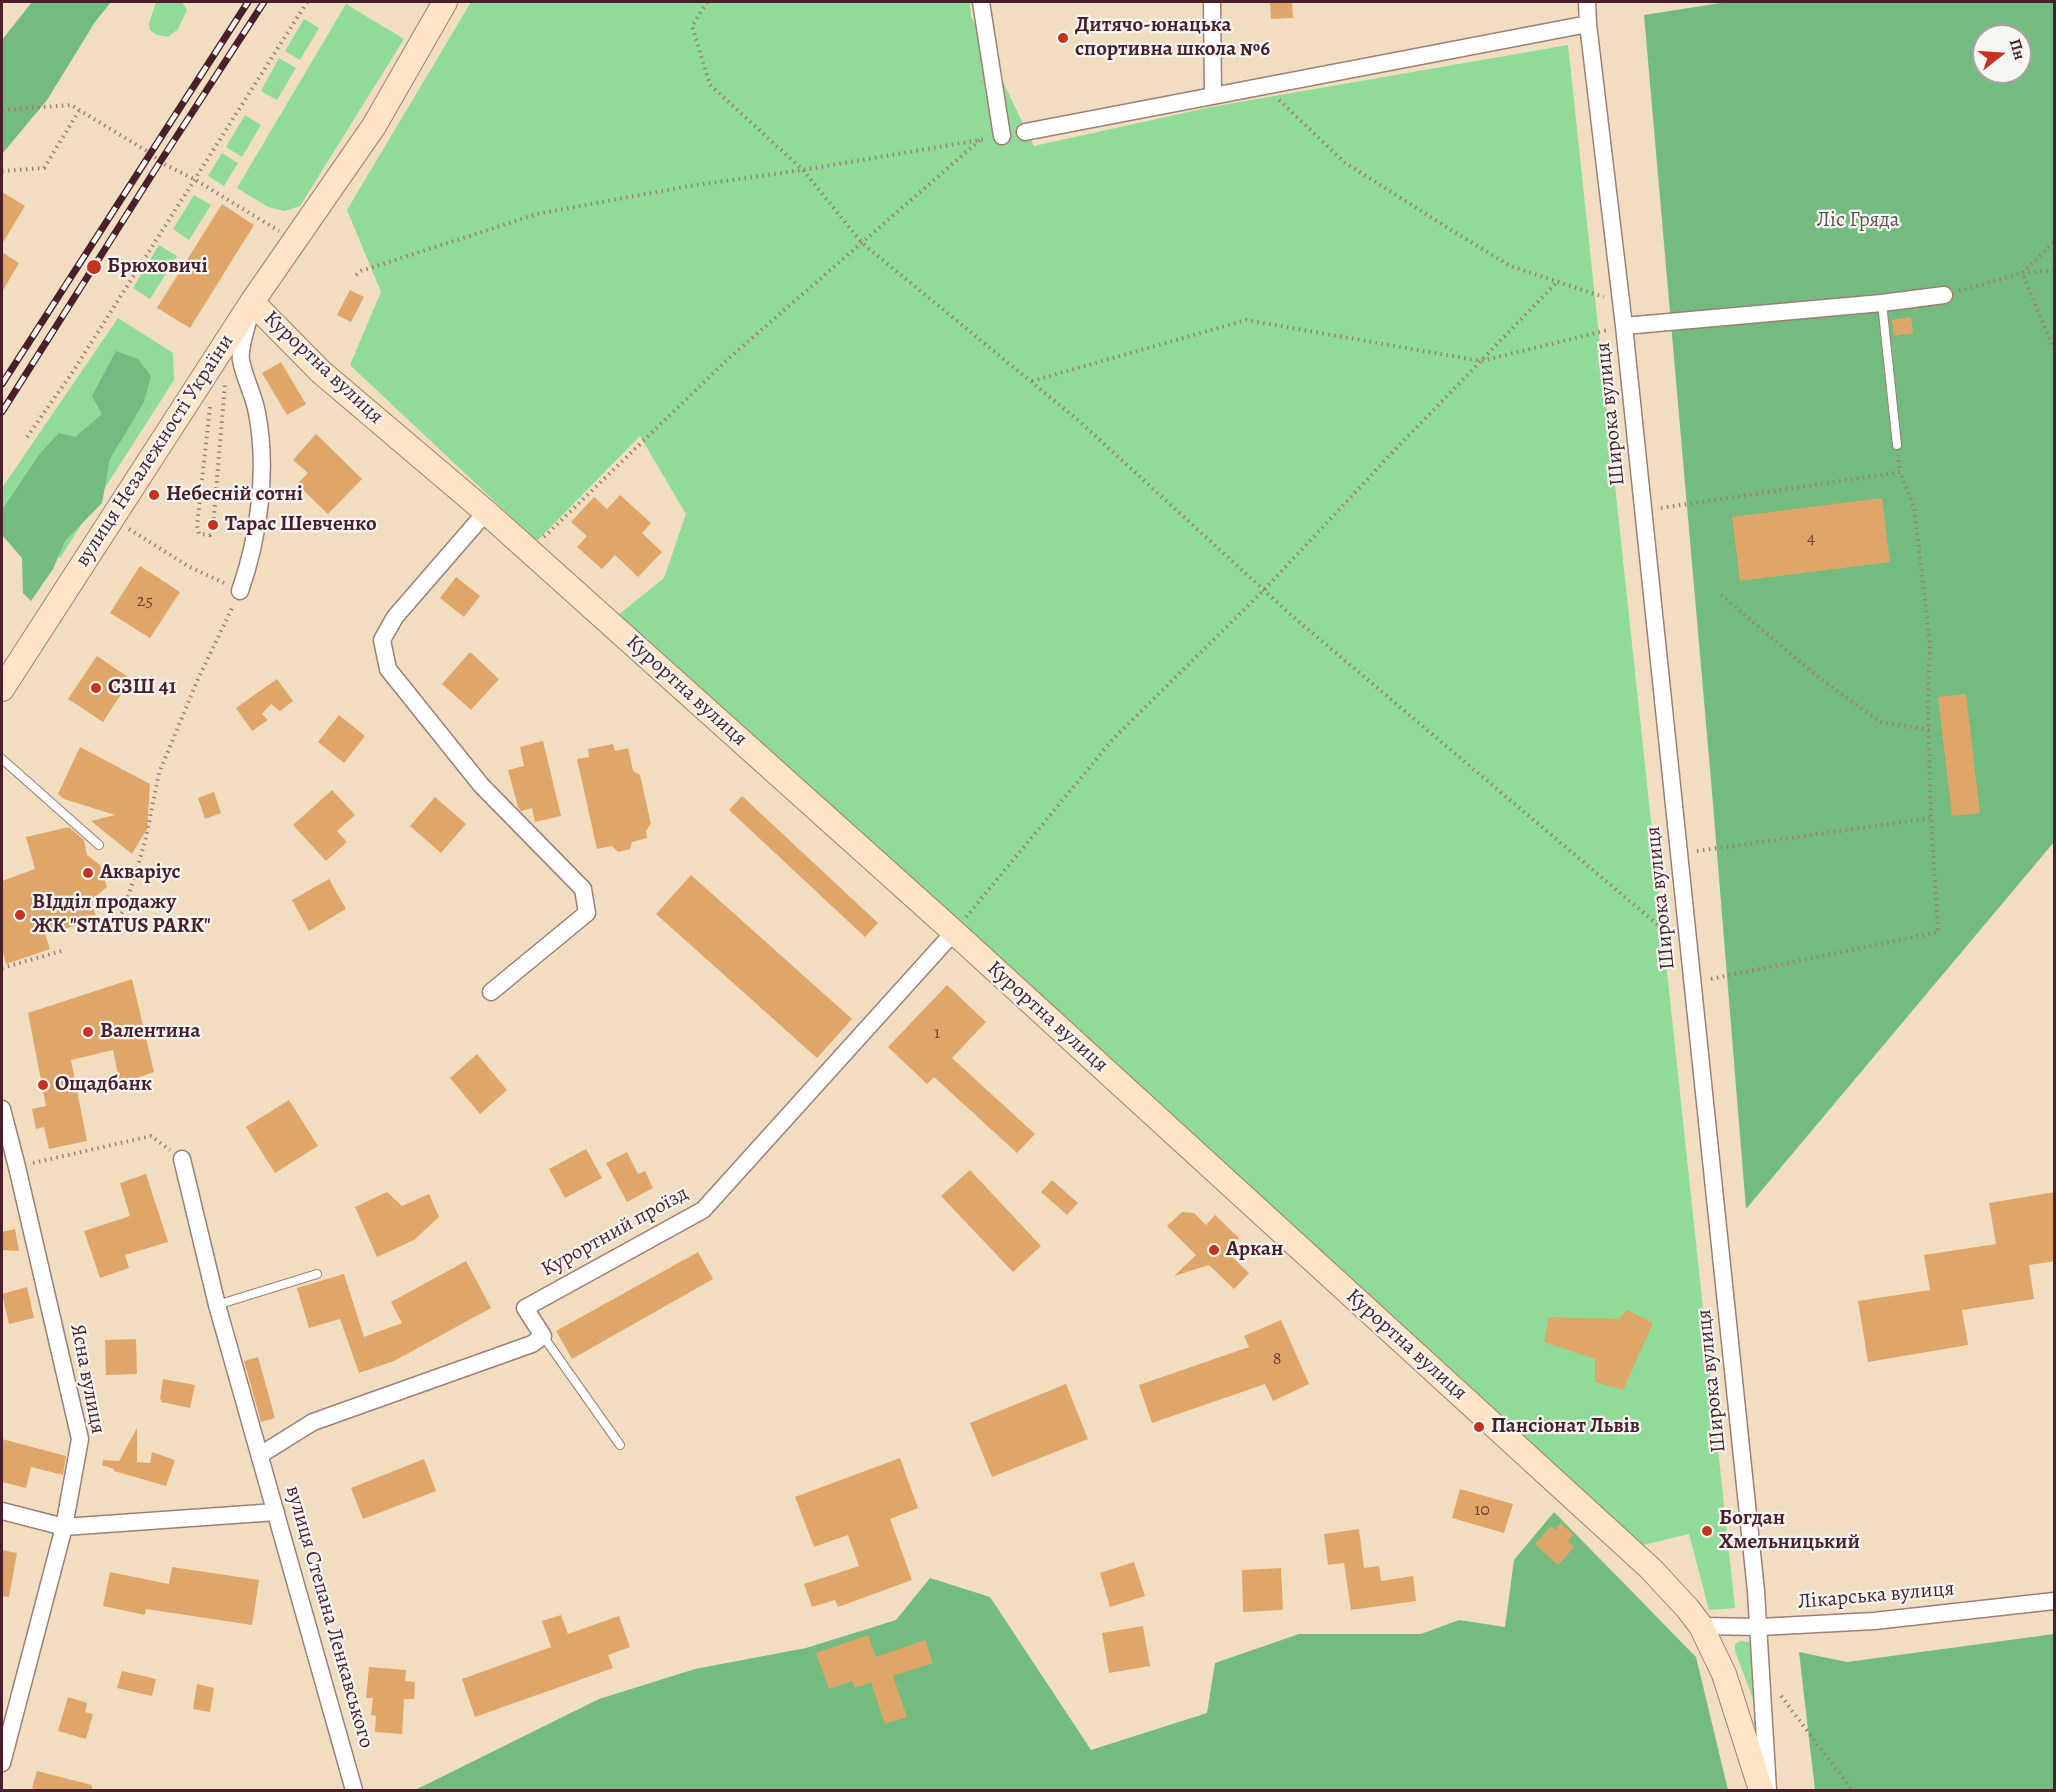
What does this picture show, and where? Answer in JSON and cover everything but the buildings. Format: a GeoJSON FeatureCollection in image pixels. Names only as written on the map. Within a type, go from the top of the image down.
{"type":"FeatureCollection","features":[{"type":"Feature","properties":{"kind":"main road","name":"вулиця Незалежності України"},"geometry":{"type":"LineString","coordinates":[[2,689],[252,302],[374,126],[445,2]]}},
{"type":"Feature","properties":{"kind":"main road","name":"Курортна вулиця"},"geometry":{"type":"LineString","coordinates":[[252,302],[321,372],[530,550],[954,932],[1651,1569],[1701,1626],[1724,1674],[1761,1791]]}},
{"type":"Feature","properties":{"kind":"street"},"geometry":{"type":"LineString","coordinates":[[981,2],[1002,136]]}},
{"type":"Feature","properties":{"kind":"street"},"geometry":{"type":"LineString","coordinates":[[1212,2],[1213,95]]}},
{"type":"Feature","properties":{"kind":"street","name":"Широка вулиця"},"geometry":{"type":"LineString","coordinates":[[1587,2],[1624,326],[1760,1627],[1768,1791]]}},
{"type":"Feature","properties":{"kind":"street"},"geometry":{"type":"LineString","coordinates":[[1025,132],[1588,24]]}},
{"type":"Feature","properties":{"kind":"street"},"geometry":{"type":"LineString","coordinates":[[1624,326],[1882,303],[1944,295]]}},
{"type":"Feature","properties":{"kind":"street"},"geometry":{"type":"LineString","coordinates":[[240,591],[251,560],[262,469],[257,413],[241,358],[252,302]]}},
{"type":"Feature","properties":{"kind":"street"},"geometry":{"type":"LineString","coordinates":[[486,512],[395,617],[382,640],[388,669],[481,785],[583,889],[587,913],[490,992]]}},
{"type":"Feature","properties":{"kind":"street","name":"Курортний проїзд"},"geometry":{"type":"LineString","coordinates":[[543,1336],[525,1308],[703,1210],[954,932]]}},
{"type":"Feature","properties":{"kind":"street","name":"Ясна вулиця"},"geometry":{"type":"LineString","coordinates":[[2,1109],[80,1439],[64,1527],[2,1763]]}},
{"type":"Feature","properties":{"kind":"street","name":"вулиця Степана Ленкавського"},"geometry":{"type":"LineString","coordinates":[[182,1159],[217,1305],[354,1791]]}},
{"type":"Feature","properties":{"kind":"street"},"geometry":{"type":"LineString","coordinates":[[260,1455],[313,1422],[532,1344],[543,1336]]}},
{"type":"Feature","properties":{"kind":"street"},"geometry":{"type":"LineString","coordinates":[[2,1511],[64,1527],[276,1512]]}},
{"type":"Feature","properties":{"kind":"street","name":"Лікарська вулиця"},"geometry":{"type":"LineString","coordinates":[[1701,1626],[1760,1627],[1874,1621],[2055,1601]]}},
{"type":"Feature","properties":{"kind":"lane"},"geometry":{"type":"LineString","coordinates":[[1882,303],[1897,446]]}},
{"type":"Feature","properties":{"kind":"lane"},"geometry":{"type":"LineString","coordinates":[[2,759],[99,845]]}},
{"type":"Feature","properties":{"kind":"lane"},"geometry":{"type":"LineString","coordinates":[[217,1305],[317,1274]]}},
{"type":"Feature","properties":{"kind":"lane","name":"Курортний проїзд"},"geometry":{"type":"LineString","coordinates":[[543,1336],[620,1445]]}},
{"type":"Feature","properties":{"kind":"path"},"geometry":{"type":"LineString","coordinates":[[27,437],[74,370],[308,2]]}},
{"type":"Feature","properties":{"kind":"path"},"geometry":{"type":"LineString","coordinates":[[707,2],[692,26],[710,85],[803,170],[861,243],[1079,421],[1264,590],[1689,951]]}},
{"type":"Feature","properties":{"kind":"path"},"geometry":{"type":"LineString","coordinates":[[1263,85],[1344,162],[1510,266],[1621,303]]}},
{"type":"Feature","properties":{"kind":"path"},"geometry":{"type":"LineString","coordinates":[[2,110],[71,105],[150,153],[160,162],[194,179],[295,240]]}},
{"type":"Feature","properties":{"kind":"path"},"geometry":{"type":"LineString","coordinates":[[2,171],[44,168],[79,111]]}},
{"type":"Feature","properties":{"kind":"path"},"geometry":{"type":"LineString","coordinates":[[530,550],[729,358],[980,140]]}},
{"type":"Feature","properties":{"kind":"path"},"geometry":{"type":"LineString","coordinates":[[356,275],[361,271],[537,214],[689,186],[948,146]]}},
{"type":"Feature","properties":{"kind":"path"},"geometry":{"type":"LineString","coordinates":[[2022,273],[2055,242]]}},
{"type":"Feature","properties":{"kind":"path"},"geometry":{"type":"LineString","coordinates":[[1944,295],[2022,273],[2055,270]]}},
{"type":"Feature","properties":{"kind":"path"},"geometry":{"type":"LineString","coordinates":[[2022,273],[2055,350]]}},
{"type":"Feature","properties":{"kind":"path"},"geometry":{"type":"LineString","coordinates":[[954,932],[1113,739],[1264,590],[1390,455],[1558,282]]}},
{"type":"Feature","properties":{"kind":"path"},"geometry":{"type":"LineString","coordinates":[[1031,381],[1246,320],[1481,361],[1624,326]]}},
{"type":"Feature","properties":{"kind":"path"},"geometry":{"type":"LineString","coordinates":[[210,404],[197,526],[199,534],[210,535],[213,527],[226,374]]}},
{"type":"Feature","properties":{"kind":"path"},"geometry":{"type":"LineString","coordinates":[[1711,979],[1938,932],[1929,730],[1930,645],[1914,507],[1900,472],[1897,446]]}},
{"type":"Feature","properties":{"kind":"path"},"geometry":{"type":"LineString","coordinates":[[1660,508],[1900,472]]}},
{"type":"Feature","properties":{"kind":"path"},"geometry":{"type":"LineString","coordinates":[[111,518],[188,566],[240,591],[198,679],[159,773],[145,842],[124,910],[111,928]]}},
{"type":"Feature","properties":{"kind":"path"},"geometry":{"type":"LineString","coordinates":[[1721,595],[1817,676],[1880,722],[1929,730]]}},
{"type":"Feature","properties":{"kind":"path"},"geometry":{"type":"LineString","coordinates":[[1697,851],[1932,818]]}},
{"type":"Feature","properties":{"kind":"path"},"geometry":{"type":"LineString","coordinates":[[2,968],[65,950]]}},
{"type":"Feature","properties":{"kind":"path"},"geometry":{"type":"LineString","coordinates":[[17,1167],[151,1136],[182,1159]]}},
{"type":"Feature","properties":{"kind":"path"},"geometry":{"type":"LineString","coordinates":[[1762,1672],[1852,1791]]}},
{"type":"Feature","properties":{"kind":"green space"},"geometry":{"type":"Polygon","coordinates":[[[32,2],[111,2],[95,22],[47,100],[2,154],[2,40],[32,2]]]}},
{"type":"Feature","properties":{"kind":"green space"},"geometry":{"type":"Polygon","coordinates":[[[156,2],[182,2],[187,10],[178,29],[168,37],[157,35],[150,30],[149,24],[156,2]]]}},
{"type":"Feature","properties":{"kind":"green space"},"geometry":{"type":"Polygon","coordinates":[[[471,2],[970,2],[971,16],[1034,146],[1211,107],[1568,45],[1735,1608],[1709,1610],[1689,1534],[1639,1546],[1167,1110],[617,616],[664,578],[686,514],[640,436],[537,541],[350,365],[381,292],[347,210],[471,2]]]}},
{"type":"Feature","properties":{"kind":"green space","name":"Ліс Гряда"},"geometry":{"type":"Polygon","coordinates":[[[1727,2],[2054,2],[2054,842],[1746,1209],[1644,15],[1727,2]]]}},
{"type":"Feature","properties":{"kind":"green space"},"geometry":{"type":"Polygon","coordinates":[[[346,4],[404,39],[300,206],[285,211],[268,207],[237,188],[346,4]]]}},
{"type":"Feature","properties":{"kind":"green space"},"geometry":{"type":"Polygon","coordinates":[[[304,19],[319,28],[300,60],[285,51],[304,19]]]}},
{"type":"Feature","properties":{"kind":"green space"},"geometry":{"type":"Polygon","coordinates":[[[279,58],[296,68],[277,100],[261,91],[279,58]]]}},
{"type":"Feature","properties":{"kind":"green space"},"geometry":{"type":"Polygon","coordinates":[[[245,115],[261,125],[242,157],[226,147],[245,115]]]}},
{"type":"Feature","properties":{"kind":"green space"},"geometry":{"type":"Polygon","coordinates":[[[222,153],[238,163],[224,186],[208,176],[222,153]]]}},
{"type":"Feature","properties":{"kind":"green space"},"geometry":{"type":"Polygon","coordinates":[[[194,195],[211,205],[189,240],[173,229],[194,195]]]}},
{"type":"Feature","properties":{"kind":"green space"},"geometry":{"type":"Polygon","coordinates":[[[159,245],[177,256],[150,299],[133,288],[159,245]]]}},
{"type":"Feature","properties":{"kind":"green space"},"geometry":{"type":"Polygon","coordinates":[[[118,318],[173,353],[174,380],[60,558],[2,519],[2,488],[118,318]]]}},
{"type":"Feature","properties":{"kind":"green space"},"geometry":{"type":"Polygon","coordinates":[[[116,351],[138,359],[151,376],[144,402],[110,459],[102,503],[65,541],[53,569],[31,601],[23,593],[22,558],[2,535],[2,510],[38,456],[59,433],[75,437],[102,414],[92,396],[116,351]]]}},
{"type":"Feature","properties":{"kind":"green space"},"geometry":{"type":"Polygon","coordinates":[[[1554,1512],[1696,1657],[1728,1790],[415,1790],[599,1699],[695,1669],[806,1648],[896,1620],[930,1578],[990,1597],[1091,1750],[1207,1713],[1215,1663],[1299,1634],[1421,1634],[1459,1620],[1505,1627],[1514,1560],[1554,1512]]]}},
{"type":"Feature","properties":{"kind":"green space"},"geometry":{"type":"Polygon","coordinates":[[[2054,1634],[2054,1790],[1815,1790],[1799,1652],[1847,1662],[2054,1634]]]}},
{"type":"Feature","properties":{"kind":"green space"},"geometry":{"type":"Polygon","coordinates":[[[1741,1641],[1749,1642],[1752,1646],[1759,1715],[1735,1651],[1735,1644],[1741,1641]]]}},
{"type":"Feature","properties":{"kind":"railway"},"geometry":{"type":"LineString","coordinates":[[2,384],[248,2]]}},
{"type":"Feature","properties":{"kind":"railway"},"geometry":{"type":"LineString","coordinates":[[2,412],[264,2]]}},
{"type":"Feature","properties":{"kind":"place","name":"Дитячо-юнацька спортивна школа №6"},"geometry":{"type":"Point","coordinates":[1063,38]}},
{"type":"Feature","properties":{"kind":"place","name":"Брюховичі"},"geometry":{"type":"Point","coordinates":[94,267]}},
{"type":"Feature","properties":{"kind":"place","name":"Небесній сотні"},"geometry":{"type":"Point","coordinates":[154,495]}},
{"type":"Feature","properties":{"kind":"place","name":"Тарас Шевченко"},"geometry":{"type":"Point","coordinates":[213,525]}},
{"type":"Feature","properties":{"kind":"place","name":"СЗШ 41"},"geometry":{"type":"Point","coordinates":[96,688]}},
{"type":"Feature","properties":{"kind":"place","name":"Акваріус"},"geometry":{"type":"Point","coordinates":[88,873]}},
{"type":"Feature","properties":{"kind":"place","name":"ВІдділ продажу ЖК \"STATUS PARK\""},"geometry":{"type":"Point","coordinates":[20,915]}},
{"type":"Feature","properties":{"kind":"place","name":"Валентина"},"geometry":{"type":"Point","coordinates":[88,1032]}},
{"type":"Feature","properties":{"kind":"place","name":"Ощадбанк"},"geometry":{"type":"Point","coordinates":[43,1085]}},
{"type":"Feature","properties":{"kind":"place","name":"Аркан"},"geometry":{"type":"Point","coordinates":[1214,1250]}},
{"type":"Feature","properties":{"kind":"place","name":"Пансіонат Львів"},"geometry":{"type":"Point","coordinates":[1479,1427]}},
{"type":"Feature","properties":{"kind":"place","name":"Богдан Хмельницький"},"geometry":{"type":"Point","coordinates":[1707,1531]}}]}
